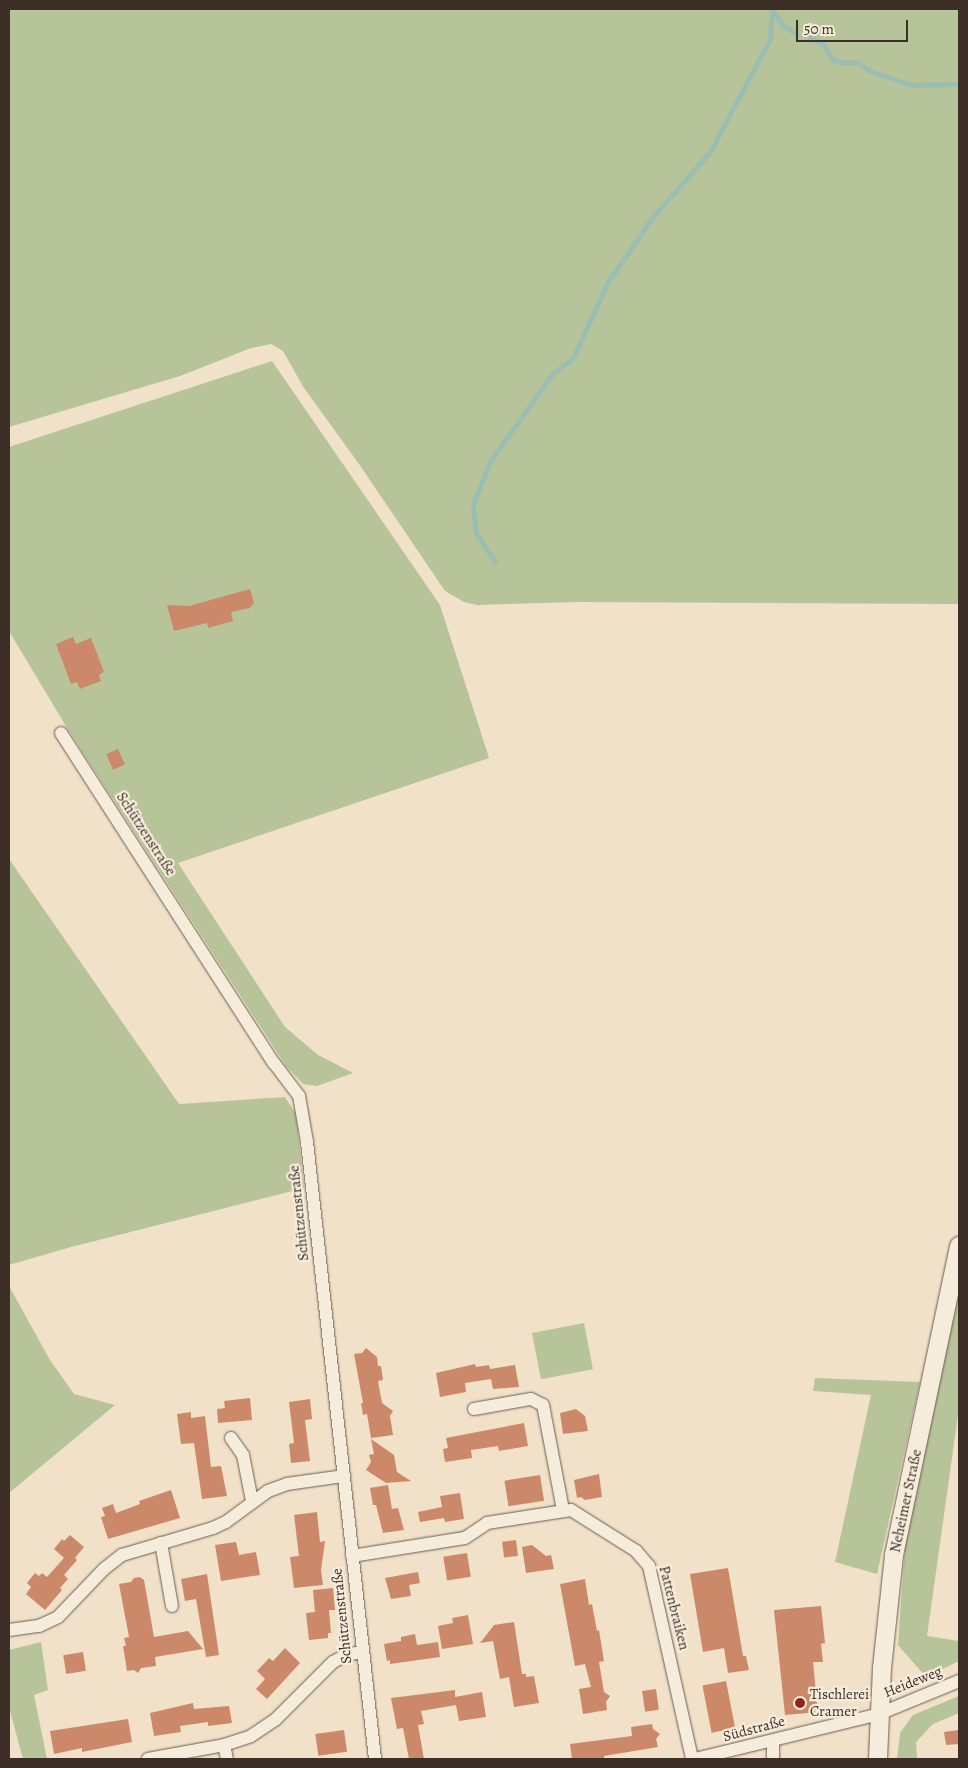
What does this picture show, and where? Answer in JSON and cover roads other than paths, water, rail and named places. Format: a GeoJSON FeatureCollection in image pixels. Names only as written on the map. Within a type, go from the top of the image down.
{"type":"FeatureCollection","features":[{"type":"Feature","properties":{"kind":"main road","name":"Neheimer Straße"},"geometry":{"type":"LineString","coordinates":[[878,1759],[879,1714],[894,1555],[959,1246]]}},
{"type":"Feature","properties":{"kind":"street","name":"Schützenstraße"},"geometry":{"type":"LineString","coordinates":[[61,733],[274,1063],[299,1096],[307,1142],[375,1759]]}},
{"type":"Feature","properties":{"kind":"street"},"geometry":{"type":"LineString","coordinates":[[352,1556],[465,1538],[487,1523],[563,1510],[543,1405],[531,1399],[474,1409]]}},
{"type":"Feature","properties":{"kind":"street"},"geometry":{"type":"LineString","coordinates":[[231,1438],[243,1455],[252,1501]]}},
{"type":"Feature","properties":{"kind":"street"},"geometry":{"type":"LineString","coordinates":[[9,1630],[39,1626],[58,1617],[112,1561],[122,1555],[226,1522],[268,1491],[287,1484],[344,1476]]}},
{"type":"Feature","properties":{"kind":"street","name":"Pattenbraiken"},"geometry":{"type":"LineString","coordinates":[[563,1510],[570,1510],[636,1551],[649,1566],[693,1759]]}},
{"type":"Feature","properties":{"kind":"street"},"geometry":{"type":"LineString","coordinates":[[161,1543],[172,1606]]}},
{"type":"Feature","properties":{"kind":"street"},"geometry":{"type":"LineString","coordinates":[[148,1759],[239,1741],[263,1728],[333,1662],[346,1655],[362,1652]]}},
{"type":"Feature","properties":{"kind":"street","name":"Heideweg"},"geometry":{"type":"LineString","coordinates":[[879,1714],[959,1681]]}},
{"type":"Feature","properties":{"kind":"street","name":"Südstraße"},"geometry":{"type":"LineString","coordinates":[[693,1759],[879,1714]]}},
{"type":"Feature","properties":{"kind":"street"},"geometry":{"type":"LineString","coordinates":[[773,1741],[773,1759]]}},
{"type":"Feature","properties":{"kind":"street"},"geometry":{"type":"LineString","coordinates":[[224,1745],[227,1759]]}},
{"type":"Feature","properties":{"kind":"waterway"},"geometry":{"type":"LineString","coordinates":[[772,9],[783,25],[797,34]]}},
{"type":"Feature","properties":{"kind":"waterway"},"geometry":{"type":"LineString","coordinates":[[495,562],[476,534],[473,504],[490,462],[552,374],[573,358],[608,282],[652,218],[710,152],[770,39],[772,13]]}},
{"type":"Feature","properties":{"kind":"waterway"},"geometry":{"type":"LineString","coordinates":[[810,38],[822,43],[834,60],[845,63],[858,62],[870,71],[912,85],[959,84]]}},
{"type":"Feature","properties":{"kind":"place","name":"Tischlerei Cramer"},"geometry":{"type":"Point","coordinates":[800,1703]}}]}
